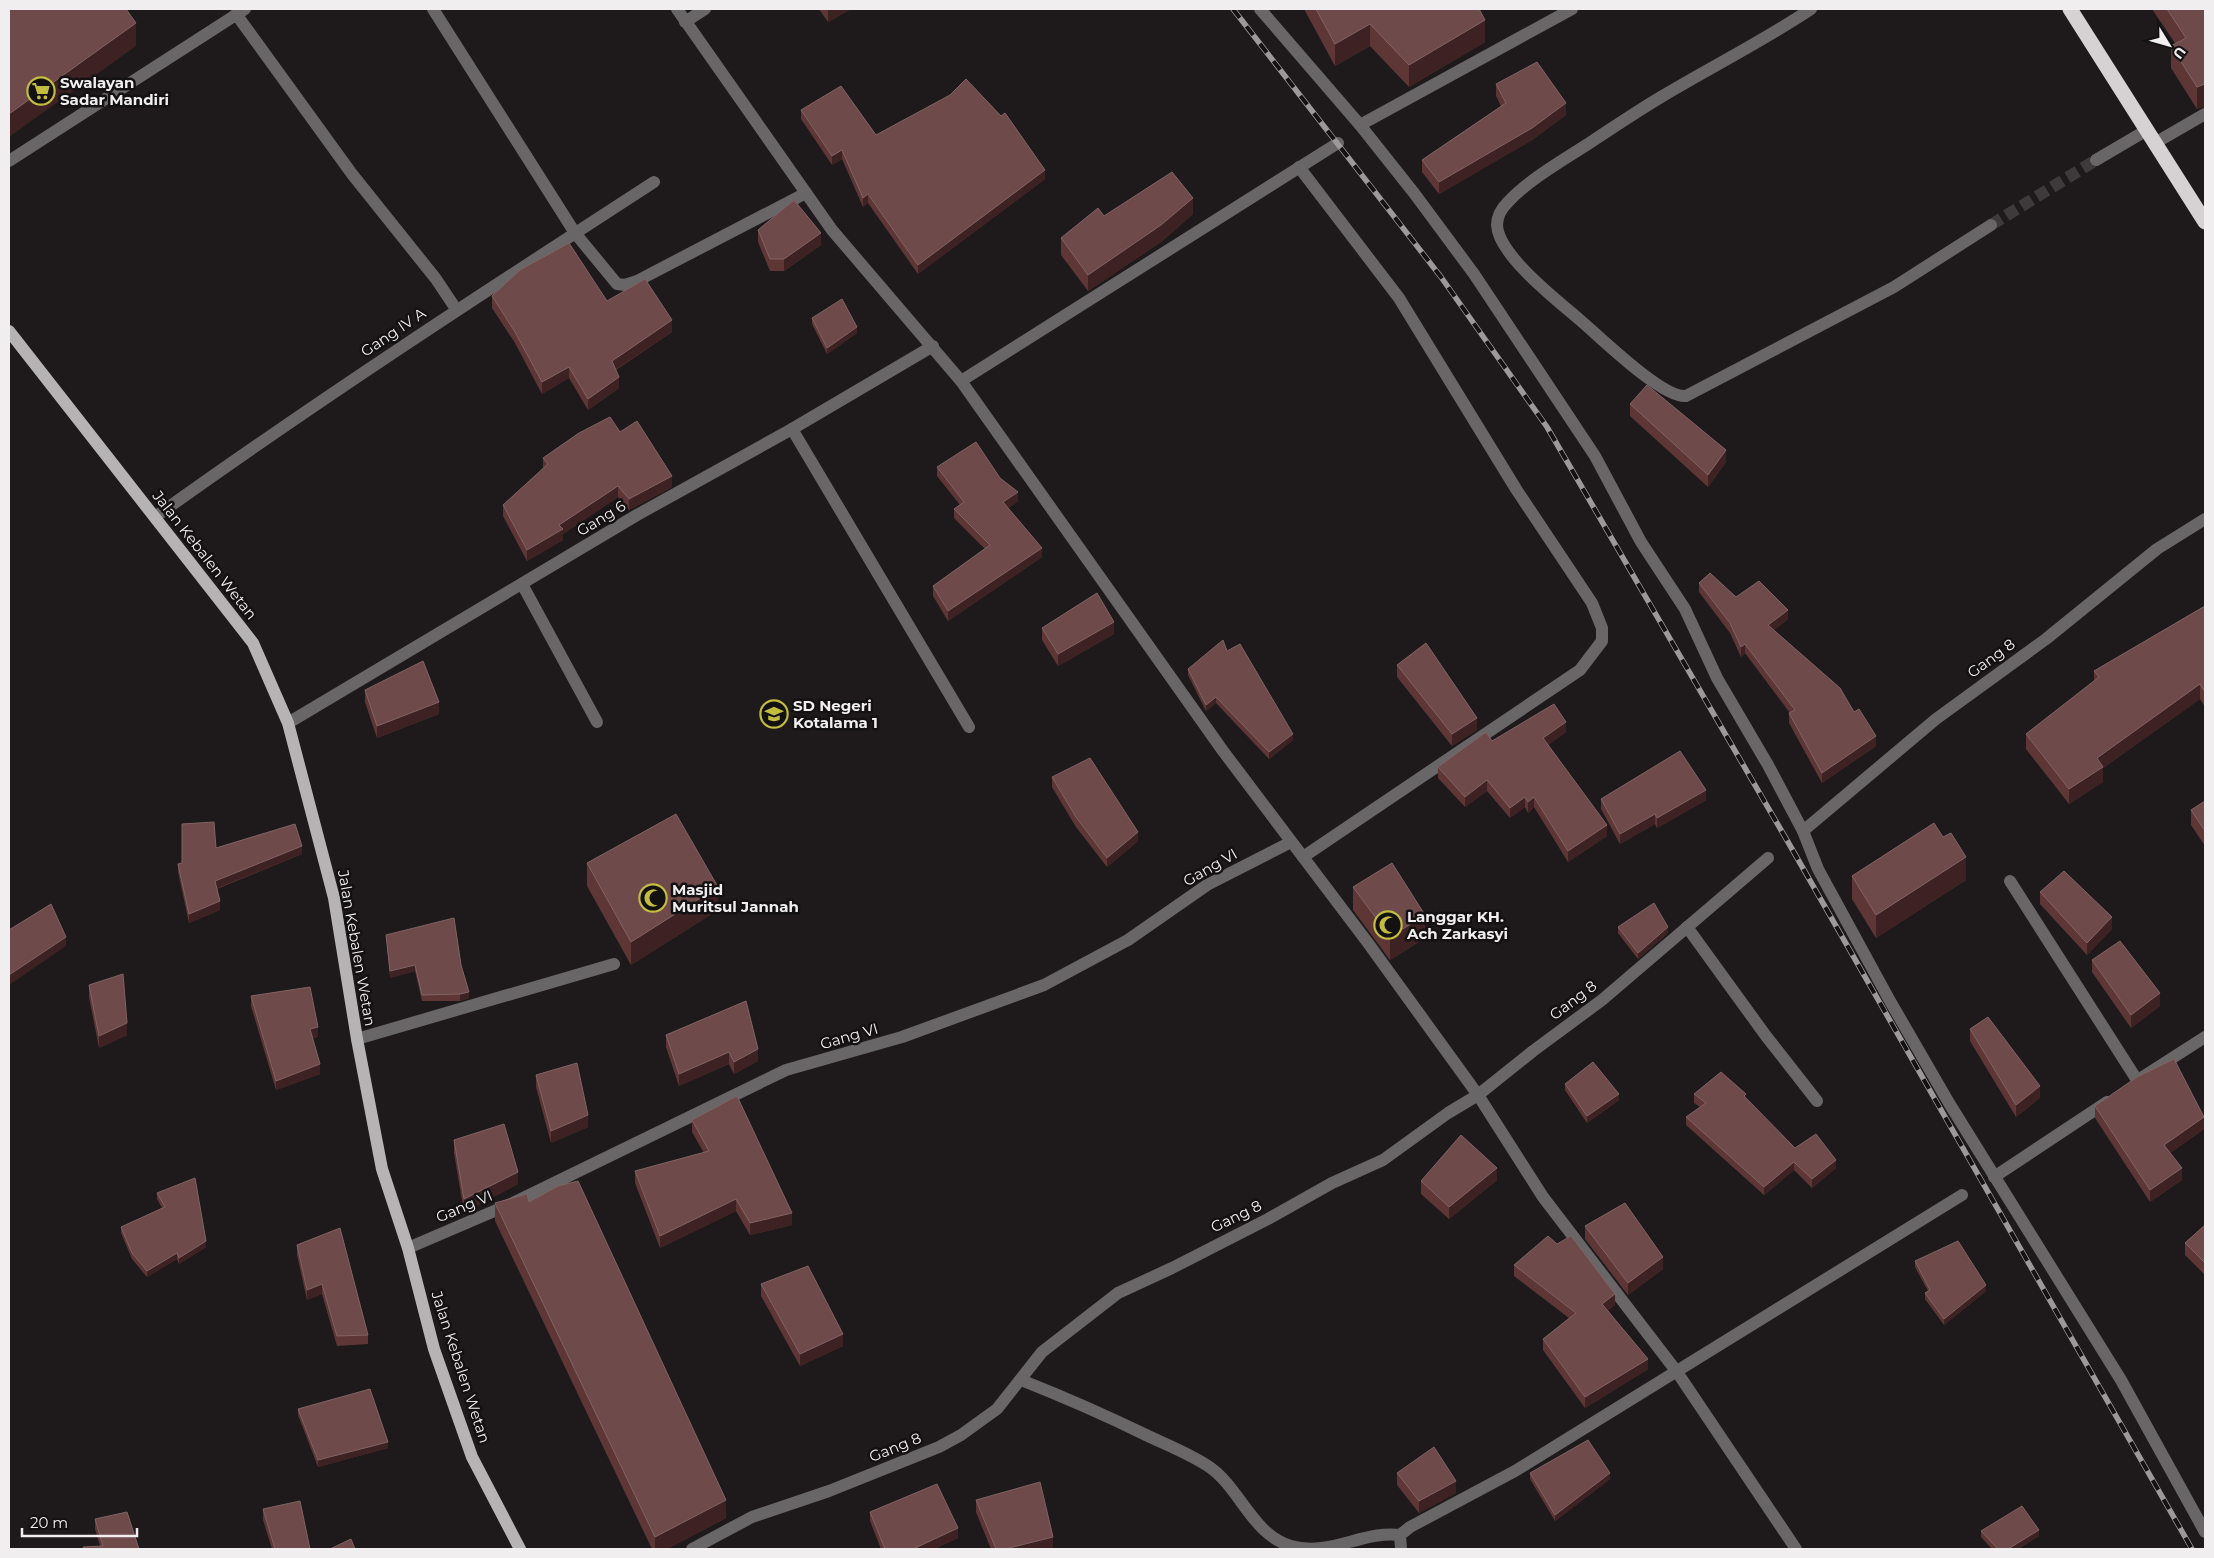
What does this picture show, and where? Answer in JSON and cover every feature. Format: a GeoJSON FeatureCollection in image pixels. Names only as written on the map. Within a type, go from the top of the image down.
{"type":"FeatureCollection","features":[{"type":"Feature","properties":{"kind":"highway"},"geometry":{"type":"LineString","coordinates":[[2070,9],[2205,222]]}},
{"type":"Feature","properties":{"kind":"main road","name":"Jalan Kebalen Wetan"},"geometry":{"type":"LineString","coordinates":[[9,331],[253,643],[288,723],[334,898],[357,1039],[382,1169],[408,1248],[434,1349],[472,1457],[520,1549]]}},
{"type":"Feature","properties":{"kind":"street"},"geometry":{"type":"LineString","coordinates":[[433,9],[575,233],[617,284],[625,285],[636,281],[806,193]]}},
{"type":"Feature","properties":{"kind":"street"},"geometry":{"type":"LineString","coordinates":[[677,9],[832,230],[961,381],[1212,735],[1478,1095],[1543,1197],[1677,1372],[1796,1549]]}},
{"type":"Feature","properties":{"kind":"street"},"geometry":{"type":"LineString","coordinates":[[685,22],[705,9]]}},
{"type":"Feature","properties":{"kind":"street"},"geometry":{"type":"LineString","coordinates":[[1260,9],[1360,126],[1414,193],[1474,274],[1595,456],[1641,542],[1685,609],[1717,678],[1768,765],[1802,831],[1818,868],[1890,1001],[1994,1177],[2121,1380],[2205,1532]]}},
{"type":"Feature","properties":{"kind":"street"},"geometry":{"type":"LineString","coordinates":[[1360,126],[1572,9]]}},
{"type":"Feature","properties":{"kind":"street"},"geometry":{"type":"LineString","coordinates":[[1811,9],[1659,98],[1549,169],[1508,201],[1499,213],[1497,224],[1499,237],[1505,249],[1541,286],[1642,374],[1663,390],[1680,397],[1686,396],[1894,287],[1991,225]]}},
{"type":"Feature","properties":{"kind":"street"},"geometry":{"type":"LineString","coordinates":[[9,160],[241,12],[352,174],[436,279],[456,309]]}},
{"type":"Feature","properties":{"kind":"street"},"geometry":{"type":"LineString","coordinates":[[2156,143],[2205,114]]}},
{"type":"Feature","properties":{"kind":"street"},"geometry":{"type":"LineString","coordinates":[[2096,160],[2147,130]]}},
{"type":"Feature","properties":{"kind":"street"},"geometry":{"type":"LineString","coordinates":[[961,381],[1338,143]]}},
{"type":"Feature","properties":{"kind":"street"},"geometry":{"type":"LineString","coordinates":[[1298,168],[1399,298],[1516,489],[1592,603],[1602,628],[1602,640],[1580,670],[1303,857]]}},
{"type":"Feature","properties":{"kind":"street","name":"Gang IV A"},"geometry":{"type":"LineString","coordinates":[[155,517],[260,442],[456,309],[654,182]]}},
{"type":"Feature","properties":{"kind":"street","name":"Gang 6"},"geometry":{"type":"LineString","coordinates":[[288,723],[637,515],[792,429],[933,346]]}},
{"type":"Feature","properties":{"kind":"street"},"geometry":{"type":"LineString","coordinates":[[792,429],[969,727]]}},
{"type":"Feature","properties":{"kind":"street","name":"Gang 8"},"geometry":{"type":"LineString","coordinates":[[1802,831],[1936,719],[2046,639],[2157,549],[2205,520]]}},
{"type":"Feature","properties":{"kind":"street"},"geometry":{"type":"LineString","coordinates":[[522,584],[597,722]]}},
{"type":"Feature","properties":{"kind":"street","name":"Gang VI"},"geometry":{"type":"LineString","coordinates":[[408,1248],[513,1203],[786,1070],[902,1037],[1044,985],[1128,940],[1208,885],[1291,842]]}},
{"type":"Feature","properties":{"kind":"street","name":"Gang 8"},"geometry":{"type":"LineString","coordinates":[[692,1549],[752,1517],[829,1491],[939,1447],[997,1409],[1042,1352],[1118,1293],[1268,1219],[1332,1183],[1383,1160],[1448,1113],[1478,1095],[1602,1000],[1768,858]]}},
{"type":"Feature","properties":{"kind":"street"},"geometry":{"type":"LineString","coordinates":[[2010,881],[2129,1086]]}},
{"type":"Feature","properties":{"kind":"street"},"geometry":{"type":"LineString","coordinates":[[1687,927],[1766,1036],[1817,1100]]}},
{"type":"Feature","properties":{"kind":"street"},"geometry":{"type":"LineString","coordinates":[[357,1039],[614,964]]}},
{"type":"Feature","properties":{"kind":"street"},"geometry":{"type":"LineString","coordinates":[[1994,1177],[2205,1037]]}},
{"type":"Feature","properties":{"kind":"street"},"geometry":{"type":"LineString","coordinates":[[1021,1380],[1072,1400],[1209,1467],[1243,1502],[1257,1524],[1271,1538],[1280,1542],[1306,1549],[1400,1535],[1410,1527],[1515,1470],[1588,1424],[1677,1372],[1680,1368],[1962,1195]]}},
{"type":"Feature","properties":{"kind":"street"},"geometry":{"type":"LineString","coordinates":[[1400,1535],[1401,1549]]}},
{"type":"Feature","properties":{"kind":"building","name":"Swalayan Sadar Mandiri"},"geometry":{"type":"Polygon","coordinates":[[[9,9],[126,9],[136,23],[9,114],[9,9]]]}},
{"type":"Feature","properties":{"kind":"building"},"geometry":{"type":"Polygon","coordinates":[[[1316,9],[1479,9],[1485,20],[1409,65],[1370,24],[1335,44],[1316,9]]]}},
{"type":"Feature","properties":{"kind":"building"},"geometry":{"type":"Polygon","coordinates":[[[2167,9],[2205,9],[2205,84],[2197,87],[2171,46],[2186,38],[2167,9]]]}},
{"type":"Feature","properties":{"kind":"building"},"geometry":{"type":"Polygon","coordinates":[[[1537,62],[1566,103],[1532,128],[1439,182],[1422,160],[1506,103],[1496,84],[1537,62]]]}},
{"type":"Feature","properties":{"kind":"building"},"geometry":{"type":"Polygon","coordinates":[[[966,79],[1001,116],[1005,113],[1045,170],[918,265],[868,194],[863,198],[842,150],[832,156],[801,110],[841,86],[876,135],[950,95],[966,79]]]}},
{"type":"Feature","properties":{"kind":"building"},"geometry":{"type":"Polygon","coordinates":[[[1172,172],[1193,198],[1161,225],[1088,275],[1061,238],[1098,208],[1104,216],[1172,172]]]}},
{"type":"Feature","properties":{"kind":"building"},"geometry":{"type":"Polygon","coordinates":[[[794,200],[821,233],[784,259],[770,259],[758,230],[794,200]]]}},
{"type":"Feature","properties":{"kind":"building"},"geometry":{"type":"Polygon","coordinates":[[[569,243],[607,301],[645,279],[672,320],[612,361],[619,377],[588,399],[569,367],[542,382],[515,332],[492,296],[520,270],[569,243]]]}},
{"type":"Feature","properties":{"kind":"building"},"geometry":{"type":"Polygon","coordinates":[[[842,299],[857,327],[827,348],[812,318],[842,299]]]}},
{"type":"Feature","properties":{"kind":"building"},"geometry":{"type":"Polygon","coordinates":[[[1647,385],[1726,450],[1708,475],[1630,404],[1647,385]]]}},
{"type":"Feature","properties":{"kind":"building"},"geometry":{"type":"Polygon","coordinates":[[[610,417],[620,432],[637,421],[672,476],[629,499],[618,486],[559,525],[563,529],[527,550],[503,505],[548,464],[543,458],[579,433],[610,417]]]}},
{"type":"Feature","properties":{"kind":"building"},"geometry":{"type":"Polygon","coordinates":[[[976,442],[1000,478],[1018,492],[1003,502],[1042,548],[948,611],[933,586],[990,545],[954,509],[964,502],[937,467],[976,442]]]}},
{"type":"Feature","properties":{"kind":"building"},"geometry":{"type":"Polygon","coordinates":[[[1710,573],[1736,597],[1759,581],[1788,610],[1768,625],[1840,688],[1854,712],[1859,709],[1876,736],[1822,773],[1789,713],[1795,710],[1745,644],[1741,647],[1730,623],[1699,583],[1710,573]]]}},
{"type":"Feature","properties":{"kind":"building"},"geometry":{"type":"Polygon","coordinates":[[[1097,593],[1114,622],[1058,654],[1042,628],[1097,593]]]}},
{"type":"Feature","properties":{"kind":"building"},"geometry":{"type":"Polygon","coordinates":[[[2205,606],[2205,692],[2200,684],[2097,758],[2103,767],[2069,789],[2026,734],[2099,677],[2094,671],[2205,606]]]}},
{"type":"Feature","properties":{"kind":"building"},"geometry":{"type":"Polygon","coordinates":[[[1223,640],[1227,651],[1240,644],[1293,734],[1269,752],[1216,697],[1206,705],[1188,669],[1223,640]]]}},
{"type":"Feature","properties":{"kind":"building"},"geometry":{"type":"Polygon","coordinates":[[[1426,643],[1477,718],[1452,734],[1397,665],[1426,643]]]}},
{"type":"Feature","properties":{"kind":"building"},"geometry":{"type":"Polygon","coordinates":[[[423,661],[439,702],[377,726],[365,690],[423,661]]]}},
{"type":"Feature","properties":{"kind":"building"},"geometry":{"type":"Polygon","coordinates":[[[1554,704],[1566,722],[1543,738],[1607,825],[1568,851],[1534,797],[1528,802],[1525,797],[1510,808],[1487,780],[1465,797],[1438,767],[1486,732],[1492,741],[1554,704]]]}},
{"type":"Feature","properties":{"kind":"building"},"geometry":{"type":"Polygon","coordinates":[[[1680,751],[1706,790],[1657,818],[1655,814],[1620,834],[1601,799],[1680,751]]]}},
{"type":"Feature","properties":{"kind":"building"},"geometry":{"type":"Polygon","coordinates":[[[1090,758],[1138,832],[1107,858],[1076,817],[1052,777],[1090,758]]]}},
{"type":"Feature","properties":{"kind":"building"},"geometry":{"type":"Polygon","coordinates":[[[2205,801],[2205,831],[2191,810],[2205,801]]]}},
{"type":"Feature","properties":{"kind":"building","name":"Masjid Muritsul Jannah"},"geometry":{"type":"Polygon","coordinates":[[[676,814],[718,887],[631,942],[587,863],[676,814]]]}},
{"type":"Feature","properties":{"kind":"building"},"geometry":{"type":"Polygon","coordinates":[[[214,822],[216,848],[295,824],[302,846],[215,881],[220,901],[189,914],[178,864],[182,863],[182,824],[214,822]]]}},
{"type":"Feature","properties":{"kind":"building"},"geometry":{"type":"Polygon","coordinates":[[[1934,823],[1943,837],[1951,833],[1966,857],[1876,915],[1852,876],[1934,823]]]}},
{"type":"Feature","properties":{"kind":"building"},"geometry":{"type":"Polygon","coordinates":[[[1392,863],[1425,915],[1390,937],[1353,887],[1392,863]]]}},
{"type":"Feature","properties":{"kind":"building"},"geometry":{"type":"Polygon","coordinates":[[[2064,871],[2112,917],[2087,943],[2040,892],[2064,871]]]}},
{"type":"Feature","properties":{"kind":"building"},"geometry":{"type":"Polygon","coordinates":[[[1654,903],[1668,927],[1638,953],[1618,927],[1654,903]]]}},
{"type":"Feature","properties":{"kind":"building"},"geometry":{"type":"Polygon","coordinates":[[[51,904],[66,937],[9,975],[9,930],[51,904]]]}},
{"type":"Feature","properties":{"kind":"building"},"geometry":{"type":"Polygon","coordinates":[[[454,918],[461,965],[469,992],[422,995],[415,965],[390,971],[386,935],[454,918]]]}},
{"type":"Feature","properties":{"kind":"building"},"geometry":{"type":"Polygon","coordinates":[[[2120,941],[2160,993],[2131,1015],[2092,960],[2120,941]]]}},
{"type":"Feature","properties":{"kind":"building"},"geometry":{"type":"Polygon","coordinates":[[[123,974],[127,1023],[99,1036],[89,985],[123,974]]]}},
{"type":"Feature","properties":{"kind":"building"},"geometry":{"type":"Polygon","coordinates":[[[310,987],[318,1027],[310,1029],[320,1064],[276,1081],[251,996],[310,987]]]}},
{"type":"Feature","properties":{"kind":"building"},"geometry":{"type":"Polygon","coordinates":[[[746,1001],[758,1049],[734,1062],[729,1052],[679,1074],[666,1035],[746,1001]]]}},
{"type":"Feature","properties":{"kind":"building"},"geometry":{"type":"Polygon","coordinates":[[[1988,1017],[2040,1086],[2016,1105],[1970,1029],[1988,1017]]]}},
{"type":"Feature","properties":{"kind":"building"},"geometry":{"type":"Polygon","coordinates":[[[2174,1059],[2204,1117],[2164,1145],[2182,1168],[2150,1190],[2095,1106],[2137,1077],[2174,1059]]]}},
{"type":"Feature","properties":{"kind":"building"},"geometry":{"type":"Polygon","coordinates":[[[1593,1062],[1619,1094],[1587,1116],[1565,1084],[1593,1062]]]}},
{"type":"Feature","properties":{"kind":"building"},"geometry":{"type":"Polygon","coordinates":[[[577,1063],[588,1115],[551,1131],[536,1075],[577,1063]]]}},
{"type":"Feature","properties":{"kind":"building"},"geometry":{"type":"Polygon","coordinates":[[[1721,1072],[1746,1094],[1744,1096],[1795,1148],[1816,1134],[1836,1160],[1812,1179],[1794,1162],[1764,1187],[1686,1117],[1706,1103],[1694,1094],[1721,1072]]]}},
{"type":"Feature","properties":{"kind":"building"},"geometry":{"type":"Polygon","coordinates":[[[737,1096],[792,1213],[750,1223],[736,1199],[660,1236],[635,1171],[709,1151],[692,1120],[737,1096]]]}},
{"type":"Feature","properties":{"kind":"building"},"geometry":{"type":"Polygon","coordinates":[[[504,1124],[518,1172],[464,1199],[454,1140],[504,1124]]]}},
{"type":"Feature","properties":{"kind":"building"},"geometry":{"type":"Polygon","coordinates":[[[1461,1135],[1497,1168],[1449,1207],[1421,1181],[1461,1135]]]}},
{"type":"Feature","properties":{"kind":"building"},"geometry":{"type":"Polygon","coordinates":[[[195,1178],[206,1241],[179,1258],[177,1253],[147,1271],[132,1253],[121,1227],[165,1207],[157,1193],[195,1178]]]}},
{"type":"Feature","properties":{"kind":"building"},"geometry":{"type":"Polygon","coordinates":[[[578,1181],[726,1500],[655,1537],[495,1203],[527,1194],[529,1202],[558,1186],[578,1181]]]}},
{"type":"Feature","properties":{"kind":"building"},"geometry":{"type":"Polygon","coordinates":[[[1625,1203],[1663,1257],[1628,1283],[1585,1226],[1625,1203]]]}},
{"type":"Feature","properties":{"kind":"building"},"geometry":{"type":"Polygon","coordinates":[[[2205,1225],[2205,1263],[2185,1243],[2205,1225]]]}},
{"type":"Feature","properties":{"kind":"building"},"geometry":{"type":"Polygon","coordinates":[[[340,1228],[368,1335],[337,1336],[322,1284],[307,1290],[297,1245],[340,1228]]]}},
{"type":"Feature","properties":{"kind":"building"},"geometry":{"type":"Polygon","coordinates":[[[1548,1236],[1557,1244],[1571,1236],[1615,1294],[1602,1304],[1648,1359],[1585,1397],[1543,1339],[1576,1313],[1514,1265],[1548,1236]]]}},
{"type":"Feature","properties":{"kind":"building"},"geometry":{"type":"Polygon","coordinates":[[[1958,1241],[1986,1285],[1944,1319],[1925,1293],[1930,1290],[1915,1261],[1958,1241]]]}},
{"type":"Feature","properties":{"kind":"building"},"geometry":{"type":"Polygon","coordinates":[[[808,1266],[843,1334],[800,1354],[761,1284],[808,1266]]]}},
{"type":"Feature","properties":{"kind":"building"},"geometry":{"type":"Polygon","coordinates":[[[370,1389],[388,1442],[318,1460],[298,1409],[370,1389]]]}},
{"type":"Feature","properties":{"kind":"building"},"geometry":{"type":"Polygon","coordinates":[[[1588,1440],[1610,1473],[1555,1515],[1530,1473],[1588,1440]]]}},
{"type":"Feature","properties":{"kind":"building"},"geometry":{"type":"Polygon","coordinates":[[[1434,1447],[1456,1481],[1419,1501],[1397,1473],[1434,1447]]]}},
{"type":"Feature","properties":{"kind":"building"},"geometry":{"type":"Polygon","coordinates":[[[1040,1482],[1053,1537],[1005,1549],[996,1549],[976,1500],[1040,1482]]]}},
{"type":"Feature","properties":{"kind":"building"},"geometry":{"type":"Polygon","coordinates":[[[937,1484],[958,1528],[913,1549],[885,1549],[870,1512],[937,1484]]]}},
{"type":"Feature","properties":{"kind":"building"},"geometry":{"type":"Polygon","coordinates":[[[300,1501],[310,1549],[275,1549],[263,1509],[300,1501]]]}},
{"type":"Feature","properties":{"kind":"building"},"geometry":{"type":"Polygon","coordinates":[[[2022,1506],[2039,1530],[2008,1549],[1998,1549],[1981,1531],[2022,1506]]]}},
{"type":"Feature","properties":{"kind":"building"},"geometry":{"type":"Polygon","coordinates":[[[127,1512],[139,1549],[84,1549],[83,1547],[103,1546],[95,1519],[127,1512]]]}},
{"type":"Feature","properties":{"kind":"building"},"geometry":{"type":"Polygon","coordinates":[[[351,1539],[355,1549],[330,1549],[351,1539]]]}},
{"type":"Feature","properties":{"kind":"tunnel"},"geometry":{"type":"LineString","coordinates":[[1991,225],[2096,160]]}},
{"type":"Feature","properties":{"kind":"railway"},"geometry":{"type":"LineString","coordinates":[[1233,9],[1441,277],[1547,427],[1788,842],[2192,1549]]}},
{"type":"Feature","properties":{"kind":"place","name":"Swalayan Sadar Mandiri"},"geometry":{"type":"Point","coordinates":[41,91]}},
{"type":"Feature","properties":{"kind":"place","name":"SD Negeri Kotalama 1"},"geometry":{"type":"Point","coordinates":[774,714]}},
{"type":"Feature","properties":{"kind":"place","name":"Masjid Muritsul Jannah"},"geometry":{"type":"Point","coordinates":[653,898]}},
{"type":"Feature","properties":{"kind":"place","name":"Langgar KH. Ach Zarkasyi"},"geometry":{"type":"Point","coordinates":[1388,925]}}]}
